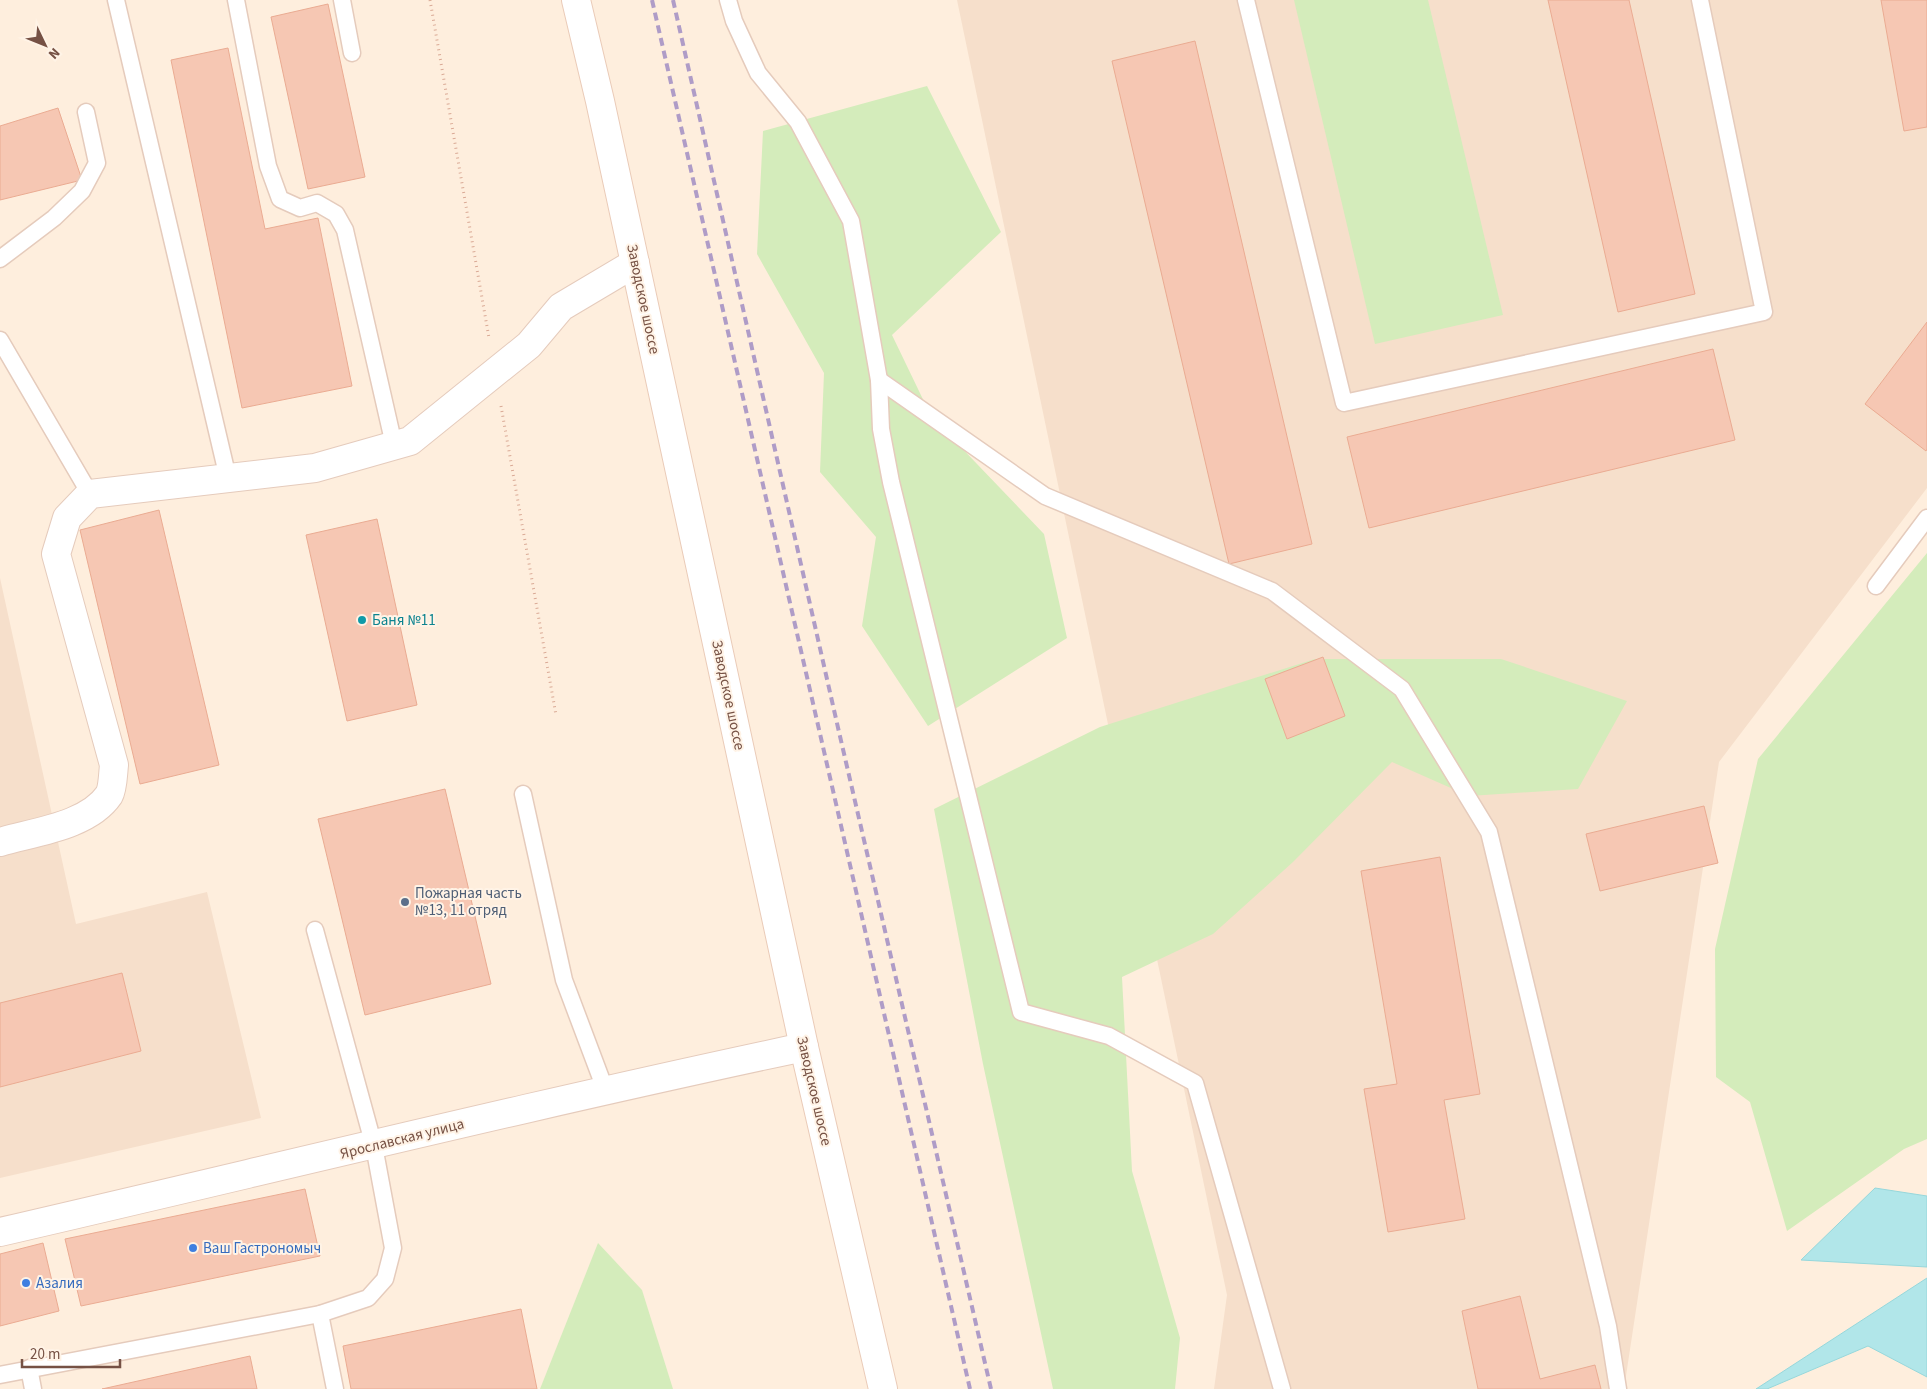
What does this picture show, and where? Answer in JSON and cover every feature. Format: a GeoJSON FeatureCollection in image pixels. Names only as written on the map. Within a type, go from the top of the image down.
{"type":"FeatureCollection","features":[{"type":"Feature","properties":{"kind":"street","name":"Заводское шоссе"},"geometry":{"type":"LineString","coordinates":[[576,0],[635,263],[804,1047],[883,1389]]}},
{"type":"Feature","properties":{"kind":"street"},"geometry":{"type":"LineString","coordinates":[[0,842],[80,819],[95,811],[110,794],[114,764],[56,554],[67,518],[90,494],[315,468],[410,441],[462,401],[529,345],[561,307],[635,263]]}},
{"type":"Feature","properties":{"kind":"street","name":"Ярославская улица"},"geometry":{"type":"LineString","coordinates":[[0,1232],[374,1146],[605,1089],[804,1047]]}},
{"type":"Feature","properties":{"kind":"lane"},"geometry":{"type":"LineString","coordinates":[[116,0],[228,478]]}},
{"type":"Feature","properties":{"kind":"lane"},"geometry":{"type":"LineString","coordinates":[[236,0],[268,166],[280,199],[300,208],[318,203],[336,214],[345,230],[394,445]]}},
{"type":"Feature","properties":{"kind":"lane"},"geometry":{"type":"LineString","coordinates":[[342,0],[352,53]]}},
{"type":"Feature","properties":{"kind":"lane"},"geometry":{"type":"LineString","coordinates":[[728,0],[734,21],[758,73],[798,122],[851,221],[879,380],[881,429],[891,482],[1021,1012],[1109,1036],[1195,1083],[1282,1389]]}},
{"type":"Feature","properties":{"kind":"lane"},"geometry":{"type":"LineString","coordinates":[[1246,0],[1344,403],[1764,312],[1700,0]]}},
{"type":"Feature","properties":{"kind":"lane"},"geometry":{"type":"LineString","coordinates":[[0,259],[54,218],[82,191],[97,163],[86,112]]}},
{"type":"Feature","properties":{"kind":"lane"},"geometry":{"type":"LineString","coordinates":[[0,340],[90,494]]}},
{"type":"Feature","properties":{"kind":"lane"},"geometry":{"type":"LineString","coordinates":[[879,380],[1045,496],[1272,591],[1402,689],[1489,832],[1608,1326],[1618,1389]]}},
{"type":"Feature","properties":{"kind":"lane"},"geometry":{"type":"LineString","coordinates":[[1876,586],[1927,518]]}},
{"type":"Feature","properties":{"kind":"lane"},"geometry":{"type":"LineString","coordinates":[[523,794],[564,980],[605,1089]]}},
{"type":"Feature","properties":{"kind":"lane"},"geometry":{"type":"LineString","coordinates":[[0,1375],[320,1314],[368,1298],[385,1279],[393,1248],[374,1146],[315,930]]}},
{"type":"Feature","properties":{"kind":"lane"},"geometry":{"type":"LineString","coordinates":[[320,1314],[335,1389]]}},
{"type":"Feature","properties":{"kind":"lane"},"geometry":{"type":"LineString","coordinates":[[29,1368],[33,1389]]}},
{"type":"Feature","properties":{"kind":"shaded area"},"geometry":{"type":"Polygon","coordinates":[[[957,0],[1927,0],[1927,488],[1719,762],[1624,1389],[1214,1389],[1227,1295],[957,0]]]}},
{"type":"Feature","properties":{"kind":"shaded area"},"geometry":{"type":"Polygon","coordinates":[[[0,578],[76,924],[207,892],[261,1118],[0,1178],[0,578]]]}},
{"type":"Feature","properties":{"kind":"green space"},"geometry":{"type":"Polygon","coordinates":[[[1294,0],[1428,0],[1503,315],[1375,344],[1294,0]]]}},
{"type":"Feature","properties":{"kind":"green space"},"geometry":{"type":"Polygon","coordinates":[[[927,86],[1001,232],[892,335],[931,416],[1044,534],[1067,638],[928,726],[862,626],[876,537],[820,472],[824,373],[757,254],[763,131],[927,86]]]}},
{"type":"Feature","properties":{"kind":"green space"},"geometry":{"type":"Polygon","coordinates":[[[1927,553],[1927,1139],[1904,1149],[1787,1231],[1750,1102],[1716,1077],[1715,949],[1758,759],[1927,553]]]}},
{"type":"Feature","properties":{"kind":"green space"},"geometry":{"type":"Polygon","coordinates":[[[1315,659],[1501,659],[1627,701],[1578,789],[1469,796],[1392,762],[1293,862],[1213,934],[1122,977],[1132,1171],[1180,1338],[1175,1389],[1053,1389],[983,1064],[934,809],[1100,727],[1315,659]]]}},
{"type":"Feature","properties":{"kind":"green space"},"geometry":{"type":"Polygon","coordinates":[[[598,1243],[642,1290],[673,1389],[540,1389],[598,1243]]]}},
{"type":"Feature","properties":{"kind":"water"},"geometry":{"type":"Polygon","coordinates":[[[1875,1188],[1927,1196],[1927,1267],[1801,1260],[1875,1188]]]}},
{"type":"Feature","properties":{"kind":"water"},"geometry":{"type":"Polygon","coordinates":[[[1927,1278],[1927,1377],[1868,1346],[1767,1389],[1756,1389],[1927,1278]]]}},
{"type":"Feature","properties":{"kind":"building"},"geometry":{"type":"Polygon","coordinates":[[[1548,0],[1629,0],[1695,294],[1618,312],[1548,0]]]}},
{"type":"Feature","properties":{"kind":"building"},"geometry":{"type":"Polygon","coordinates":[[[1881,0],[1927,0],[1927,127],[1904,131],[1881,0]]]}},
{"type":"Feature","properties":{"kind":"building"},"geometry":{"type":"Polygon","coordinates":[[[328,4],[365,177],[308,189],[271,17],[328,4]]]}},
{"type":"Feature","properties":{"kind":"building"},"geometry":{"type":"Polygon","coordinates":[[[1195,41],[1312,544],[1229,564],[1112,61],[1195,41]]]}},
{"type":"Feature","properties":{"kind":"building"},"geometry":{"type":"Polygon","coordinates":[[[228,48],[265,229],[318,218],[352,386],[242,408],[171,60],[228,48]]]}},
{"type":"Feature","properties":{"kind":"building"},"geometry":{"type":"Polygon","coordinates":[[[58,108],[82,180],[0,200],[0,126],[58,108]]]}},
{"type":"Feature","properties":{"kind":"building"},"geometry":{"type":"Polygon","coordinates":[[[1927,322],[1927,449],[1926,451],[1865,404],[1927,322]]]}},
{"type":"Feature","properties":{"kind":"building"},"geometry":{"type":"Polygon","coordinates":[[[1713,349],[1735,440],[1369,528],[1347,437],[1713,349]]]}},
{"type":"Feature","properties":{"kind":"building"},"geometry":{"type":"Polygon","coordinates":[[[159,510],[219,765],[140,784],[80,530],[159,510]]]}},
{"type":"Feature","properties":{"kind":"building","name":"Баня №11"},"geometry":{"type":"Polygon","coordinates":[[[377,519],[417,705],[347,721],[306,535],[377,519]]]}},
{"type":"Feature","properties":{"kind":"building"},"geometry":{"type":"Polygon","coordinates":[[[1323,657],[1345,716],[1287,739],[1265,679],[1323,657]]]}},
{"type":"Feature","properties":{"kind":"building","name":"Пожарная часть №13, 11 отряд"},"geometry":{"type":"Polygon","coordinates":[[[445,789],[491,984],[365,1015],[318,819],[445,789]]]}},
{"type":"Feature","properties":{"kind":"building"},"geometry":{"type":"Polygon","coordinates":[[[1704,806],[1718,863],[1600,891],[1586,834],[1704,806]]]}},
{"type":"Feature","properties":{"kind":"building"},"geometry":{"type":"Polygon","coordinates":[[[1440,857],[1480,1094],[1444,1100],[1465,1219],[1388,1232],[1364,1089],[1397,1084],[1361,871],[1440,857]]]}},
{"type":"Feature","properties":{"kind":"building"},"geometry":{"type":"Polygon","coordinates":[[[122,973],[141,1051],[0,1087],[0,1003],[122,973]]]}},
{"type":"Feature","properties":{"kind":"building","name":"Ваш Гастрономыч"},"geometry":{"type":"Polygon","coordinates":[[[305,1189],[320,1256],[81,1306],[65,1239],[305,1189]]]}},
{"type":"Feature","properties":{"kind":"building","name":"Азалия"},"geometry":{"type":"Polygon","coordinates":[[[43,1243],[59,1311],[0,1326],[0,1254],[43,1243]]]}},
{"type":"Feature","properties":{"kind":"building"},"geometry":{"type":"Polygon","coordinates":[[[1520,1296],[1540,1379],[1595,1365],[1601,1389],[1478,1389],[1462,1311],[1520,1296]]]}},
{"type":"Feature","properties":{"kind":"building"},"geometry":{"type":"Polygon","coordinates":[[[521,1309],[537,1389],[351,1389],[343,1346],[521,1309]]]}},
{"type":"Feature","properties":{"kind":"building"},"geometry":{"type":"Polygon","coordinates":[[[250,1356],[257,1389],[102,1389],[250,1356]]]}},
{"type":"Feature","properties":{"kind":"railway"},"geometry":{"type":"LineString","coordinates":[[652,0],[970,1389]]}},
{"type":"Feature","properties":{"kind":"railway"},"geometry":{"type":"LineString","coordinates":[[673,0],[839,732],[991,1389]]}},
{"type":"Feature","properties":{"kind":"place","name":"Баня №11"},"geometry":{"type":"Point","coordinates":[362,620]}},
{"type":"Feature","properties":{"kind":"place","name":"Пожарная часть №13, 11 отряд"},"geometry":{"type":"Point","coordinates":[405,902]}},
{"type":"Feature","properties":{"kind":"place","name":"Ваш Гастрономыч"},"geometry":{"type":"Point","coordinates":[193,1248]}},
{"type":"Feature","properties":{"kind":"place","name":"Азалия"},"geometry":{"type":"Point","coordinates":[26,1283]}}]}
